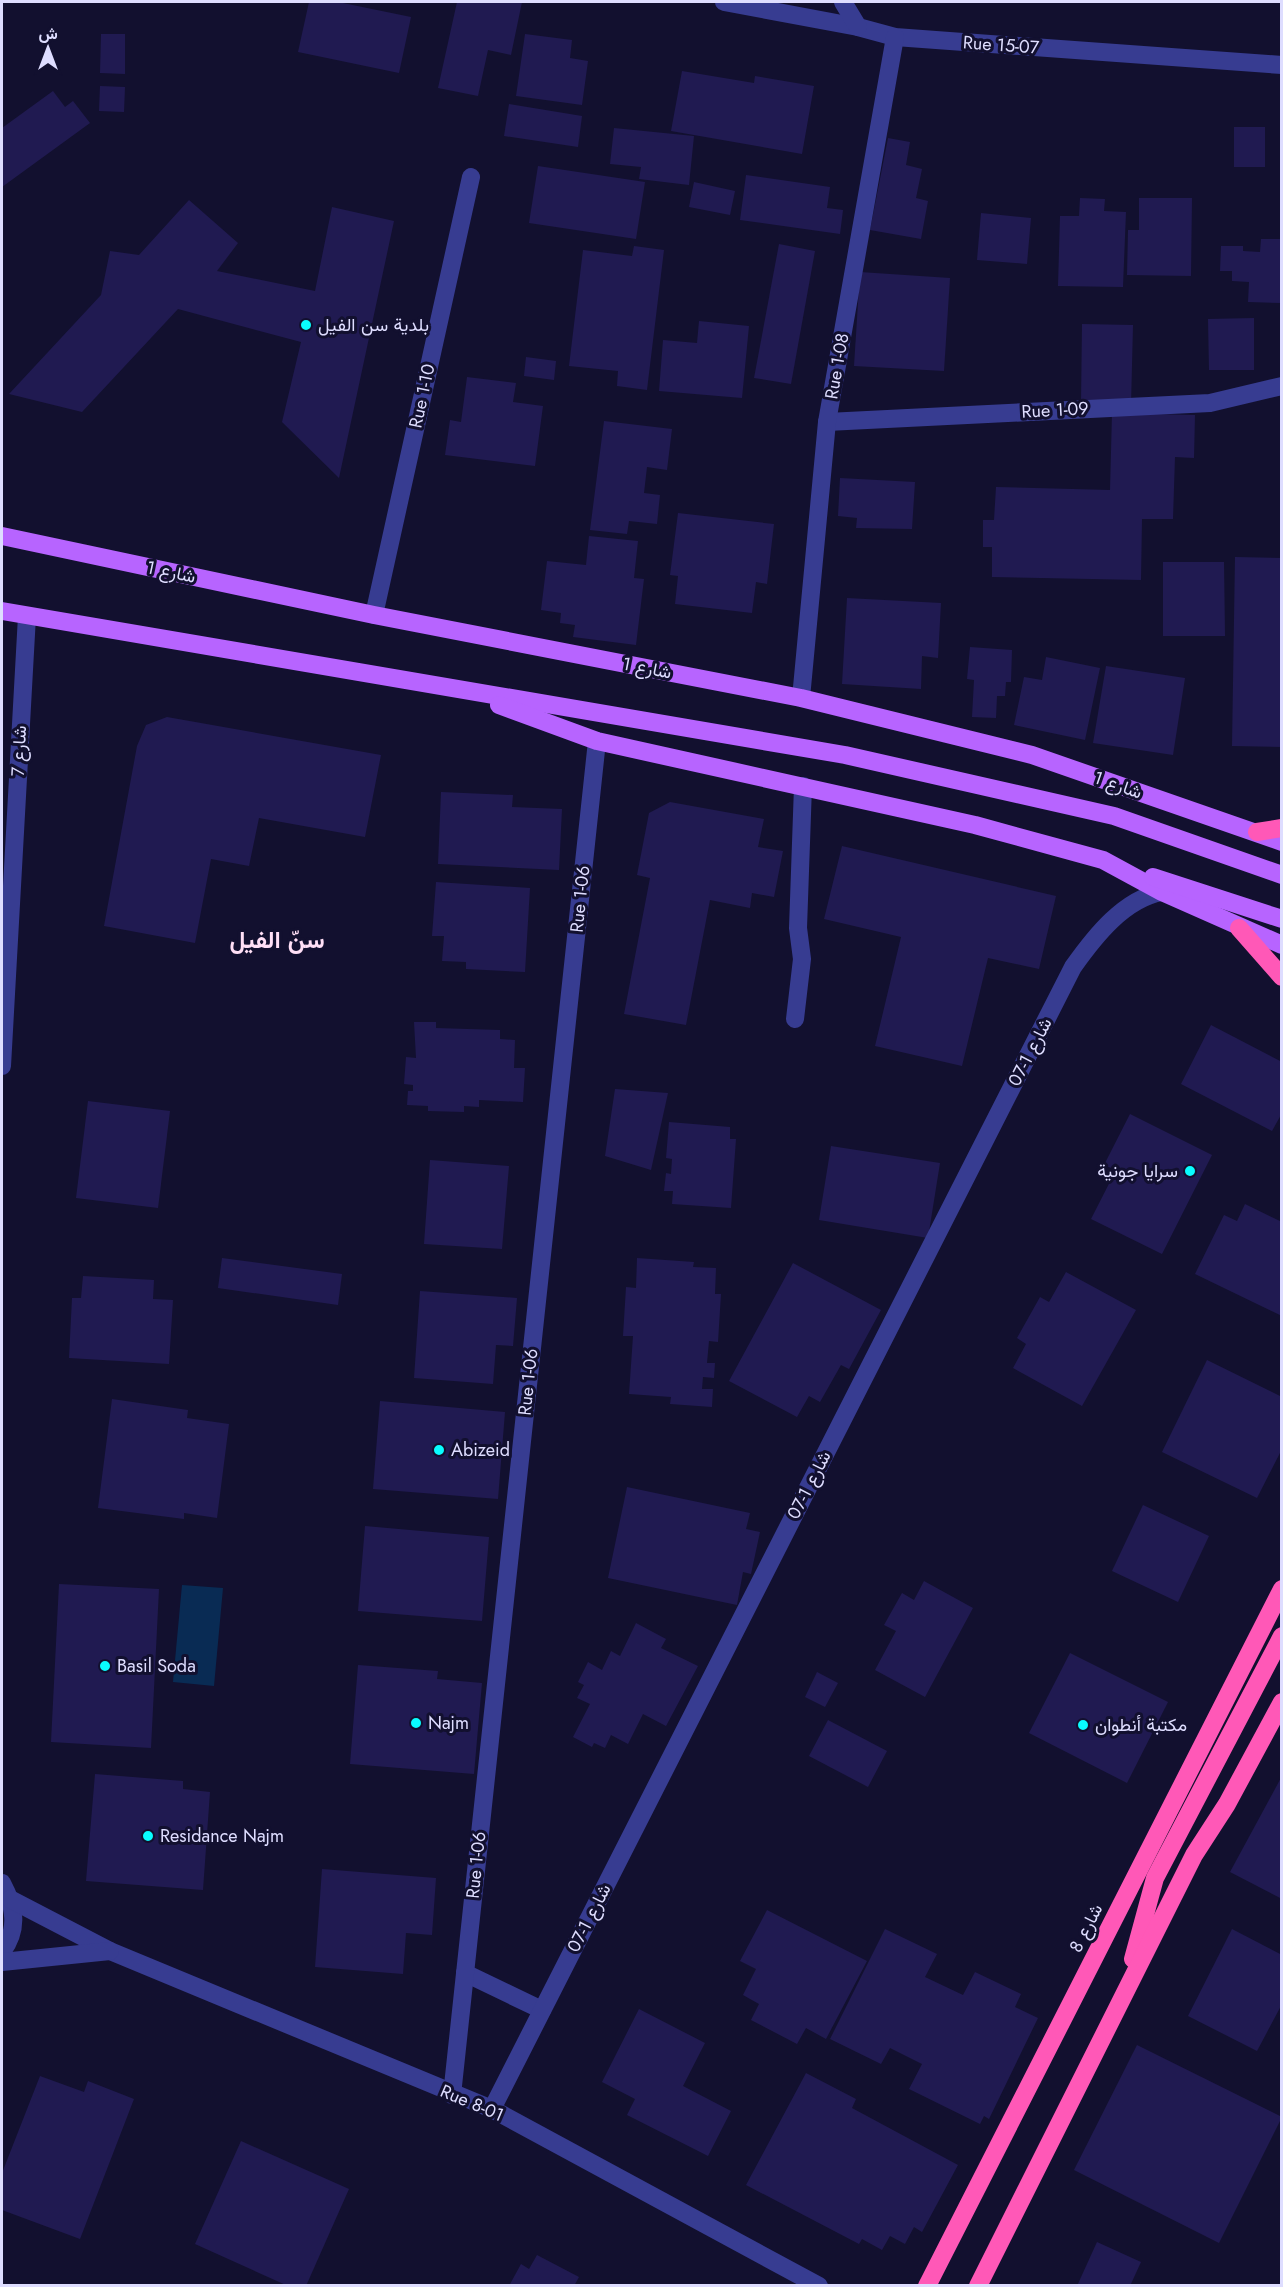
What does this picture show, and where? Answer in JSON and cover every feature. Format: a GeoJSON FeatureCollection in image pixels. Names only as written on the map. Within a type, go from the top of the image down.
{"type":"FeatureCollection","features":[{"type":"Feature","properties":{"kind":"highway"},"geometry":{"type":"LineString","coordinates":[[1257,832],[1281,828]]}},
{"type":"Feature","properties":{"kind":"highway"},"geometry":{"type":"LineString","coordinates":[[1239,928],[1281,976]]}},
{"type":"Feature","properties":{"kind":"highway","name":"شارع 8"},"geometry":{"type":"LineString","coordinates":[[927,2286],[1281,1589]]}},
{"type":"Feature","properties":{"kind":"highway"},"geometry":{"type":"LineString","coordinates":[[1121,2001],[1155,1878],[1281,1636]]}},
{"type":"Feature","properties":{"kind":"highway"},"geometry":{"type":"LineString","coordinates":[[978,2286],[1194,1855],[1227,1804],[1281,1702]]}},
{"type":"Feature","properties":{"kind":"main road","name":"شارع 1"},"geometry":{"type":"LineString","coordinates":[[2,536],[374,615],[801,698],[1032,755],[1281,842]]}},
{"type":"Feature","properties":{"kind":"main road"},"geometry":{"type":"LineString","coordinates":[[2,611],[461,691],[685,727],[888,764],[1114,816],[1281,875]]}},
{"type":"Feature","properties":{"kind":"main road"},"geometry":{"type":"LineString","coordinates":[[461,691],[597,741],[975,825],[1103,860],[1281,919]]}},
{"type":"Feature","properties":{"kind":"main road"},"geometry":{"type":"LineString","coordinates":[[1103,860],[1162,892],[1281,945]]}},
{"type":"Feature","properties":{"kind":"street","name":"Rue 15-07"},"geometry":{"type":"LineString","coordinates":[[724,2],[858,27],[895,37],[1281,65]]}},
{"type":"Feature","properties":{"kind":"street"},"geometry":{"type":"LineString","coordinates":[[843,2],[858,27]]}},
{"type":"Feature","properties":{"kind":"street","name":"Rue 1-08"},"geometry":{"type":"LineString","coordinates":[[801,698],[827,422],[895,37]]}},
{"type":"Feature","properties":{"kind":"street","name":"Rue 1-10"},"geometry":{"type":"LineString","coordinates":[[374,615],[471,177]]}},
{"type":"Feature","properties":{"kind":"street","name":"Rue 1-09"},"geometry":{"type":"LineString","coordinates":[[827,422],[1210,402],[1281,386]]}},
{"type":"Feature","properties":{"kind":"street","name":"شارع 7"},"geometry":{"type":"LineString","coordinates":[[2,1066],[27,616]]}},
{"type":"Feature","properties":{"kind":"street","name":"Rue 1-06"},"geometry":{"type":"LineString","coordinates":[[452,2095],[597,741]]}},
{"type":"Feature","properties":{"kind":"street"},"geometry":{"type":"LineString","coordinates":[[795,1019],[802,959],[798,928],[804,786]]}},
{"type":"Feature","properties":{"kind":"street","name":"شارع 1-07"},"geometry":{"type":"LineString","coordinates":[[492,2109],[1073,967],[1097,937],[1130,904],[1146,895],[1162,892]]}},
{"type":"Feature","properties":{"kind":"street"},"geometry":{"type":"LineString","coordinates":[[2,1952],[12,1935],[14,1917],[4,1887]]}},
{"type":"Feature","properties":{"kind":"street","name":"Rue 8-01"},"geometry":{"type":"LineString","coordinates":[[4,1887],[110,1951],[452,2095],[492,2109],[819,2286]]}},
{"type":"Feature","properties":{"kind":"street"},"geometry":{"type":"LineString","coordinates":[[2,1962],[110,1951]]}},
{"type":"Feature","properties":{"kind":"street"},"geometry":{"type":"LineString","coordinates":[[465,1973],[542,2010]]}},
{"type":"Feature","properties":{"kind":"water"},"geometry":{"type":"Polygon","coordinates":[[[182,1585],[223,1588],[214,1686],[173,1682],[182,1585]]]}},
{"type":"Feature","properties":{"kind":"building"},"geometry":{"type":"Polygon","coordinates":[[[309,2],[338,2],[411,17],[399,73],[298,52],[309,2]]]}},
{"type":"Feature","properties":{"kind":"building"},"geometry":{"type":"Polygon","coordinates":[[[457,2],[522,2],[511,55],[488,50],[478,96],[438,88],[457,2]]]}},
{"type":"Feature","properties":{"kind":"building"},"geometry":{"type":"Polygon","coordinates":[[[101,34],[125,34],[125,74],[100,73],[101,34]]]}},
{"type":"Feature","properties":{"kind":"building"},"geometry":{"type":"Polygon","coordinates":[[[525,34],[572,40],[570,58],[588,61],[582,105],[516,96],[525,34]]]}},
{"type":"Feature","properties":{"kind":"building"},"geometry":{"type":"Polygon","coordinates":[[[682,71],[754,83],[755,76],[814,86],[802,154],[671,131],[682,71]]]}},
{"type":"Feature","properties":{"kind":"building"},"geometry":{"type":"Polygon","coordinates":[[[100,86],[125,87],[124,112],[99,111],[100,86]]]}},
{"type":"Feature","properties":{"kind":"building"},"geometry":{"type":"Polygon","coordinates":[[[53,91],[65,107],[73,101],[90,123],[2,187],[2,128],[53,91]]]}},
{"type":"Feature","properties":{"kind":"building"},"geometry":{"type":"Polygon","coordinates":[[[509,104],[582,116],[578,147],[504,136],[509,104]]]}},
{"type":"Feature","properties":{"kind":"building"},"geometry":{"type":"Polygon","coordinates":[[[1234,127],[1265,127],[1265,167],[1234,167],[1234,127]]]}},
{"type":"Feature","properties":{"kind":"building"},"geometry":{"type":"Polygon","coordinates":[[[614,128],[694,136],[689,185],[639,179],[641,167],[610,164],[614,128]]]}},
{"type":"Feature","properties":{"kind":"building"},"geometry":{"type":"Polygon","coordinates":[[[888,138],[910,142],[906,165],[922,169],[916,198],[928,201],[921,239],[870,230],[888,138]]]}},
{"type":"Feature","properties":{"kind":"building"},"geometry":{"type":"Polygon","coordinates":[[[538,166],[645,182],[636,239],[529,223],[538,166]]]}},
{"type":"Feature","properties":{"kind":"building"},"geometry":{"type":"Polygon","coordinates":[[[746,175],[830,187],[827,208],[843,210],[840,234],[740,220],[746,175]]]}},
{"type":"Feature","properties":{"kind":"building"},"geometry":{"type":"Polygon","coordinates":[[[694,182],[735,191],[730,215],[689,207],[694,182]]]}},
{"type":"Feature","properties":{"kind":"building"},"geometry":{"type":"Polygon","coordinates":[[[1080,198],[1105,199],[1104,211],[1126,212],[1123,287],[1058,286],[1060,216],[1079,216],[1080,198]]]}},
{"type":"Feature","properties":{"kind":"building"},"geometry":{"type":"Polygon","coordinates":[[[1139,198],[1192,198],[1191,276],[1127,275],[1128,230],[1139,230],[1139,198]]]}},
{"type":"Feature","properties":{"kind":"building","name":"بلدية سن الفيل"},"geometry":{"type":"Polygon","coordinates":[[[189,200],[238,243],[217,271],[315,291],[332,207],[394,221],[339,478],[282,422],[301,342],[178,309],[82,412],[9,394],[101,295],[110,251],[139,255],[189,200]]]}},
{"type":"Feature","properties":{"kind":"building"},"geometry":{"type":"Polygon","coordinates":[[[981,213],[1031,218],[1027,264],[977,260],[981,213]]]}},
{"type":"Feature","properties":{"kind":"building"},"geometry":{"type":"Polygon","coordinates":[[[1261,239],[1282,239],[1282,303],[1248,302],[1249,282],[1232,281],[1232,271],[1220,271],[1221,246],[1243,246],[1243,251],[1260,252],[1261,239]]]}},
{"type":"Feature","properties":{"kind":"building"},"geometry":{"type":"Polygon","coordinates":[[[779,244],[815,251],[791,384],[754,378],[779,244]]]}},
{"type":"Feature","properties":{"kind":"building"},"geometry":{"type":"Polygon","coordinates":[[[634,246],[664,250],[647,390],[617,386],[618,371],[569,366],[583,250],[632,256],[634,246]]]}},
{"type":"Feature","properties":{"kind":"building"},"geometry":{"type":"Polygon","coordinates":[[[860,272],[950,278],[944,371],[854,366],[860,272]]]}},
{"type":"Feature","properties":{"kind":"building"},"geometry":{"type":"Polygon","coordinates":[[[1254,318],[1254,370],[1209,370],[1208,319],[1254,318]]]}},
{"type":"Feature","properties":{"kind":"building"},"geometry":{"type":"Polygon","coordinates":[[[699,321],[749,326],[742,398],[659,391],[663,340],[697,343],[699,321]]]}},
{"type":"Feature","properties":{"kind":"building"},"geometry":{"type":"Polygon","coordinates":[[[1082,324],[1133,325],[1131,405],[1081,404],[1082,324]]]}},
{"type":"Feature","properties":{"kind":"building"},"geometry":{"type":"Polygon","coordinates":[[[526,357],[556,361],[554,380],[524,376],[526,357]]]}},
{"type":"Feature","properties":{"kind":"building"},"geometry":{"type":"Polygon","coordinates":[[[467,377],[516,383],[513,402],[543,406],[535,466],[445,455],[450,420],[461,422],[467,377]]]}},
{"type":"Feature","properties":{"kind":"building"},"geometry":{"type":"Polygon","coordinates":[[[1112,413],[1195,415],[1194,458],[1175,457],[1173,519],[1142,519],[1141,580],[992,577],[992,547],[983,547],[983,520],[994,520],[996,487],[1110,490],[1112,413]]]}},
{"type":"Feature","properties":{"kind":"building"},"geometry":{"type":"Polygon","coordinates":[[[604,421],[672,429],[667,470],[647,467],[644,493],[660,495],[657,524],[629,521],[627,534],[590,530],[604,421]]]}},
{"type":"Feature","properties":{"kind":"building"},"geometry":{"type":"Polygon","coordinates":[[[840,478],[915,482],[912,529],[856,528],[857,518],[838,516],[840,478]]]}},
{"type":"Feature","properties":{"kind":"building"},"geometry":{"type":"Polygon","coordinates":[[[678,513],[774,524],[767,584],[756,582],[752,613],[675,604],[678,576],[670,575],[678,513]]]}},
{"type":"Feature","properties":{"kind":"building"},"geometry":{"type":"Polygon","coordinates":[[[589,536],[638,541],[634,578],[644,579],[636,645],[573,637],[575,625],[560,623],[561,613],[541,610],[547,561],[586,565],[589,536]]]}},
{"type":"Feature","properties":{"kind":"building"},"geometry":{"type":"Polygon","coordinates":[[[1235,557],[1282,558],[1282,747],[1232,746],[1235,557]]]}},
{"type":"Feature","properties":{"kind":"building"},"geometry":{"type":"Polygon","coordinates":[[[1163,562],[1224,562],[1225,636],[1163,636],[1163,562]]]}},
{"type":"Feature","properties":{"kind":"building"},"geometry":{"type":"Polygon","coordinates":[[[847,598],[941,603],[938,658],[922,656],[921,689],[842,684],[847,598]]]}},
{"type":"Feature","properties":{"kind":"building"},"geometry":{"type":"Polygon","coordinates":[[[970,647],[1012,650],[1011,682],[1006,682],[1005,696],[997,696],[996,718],[972,717],[974,680],[967,679],[970,647]]]}},
{"type":"Feature","properties":{"kind":"building"},"geometry":{"type":"Polygon","coordinates":[[[1046,657],[1100,668],[1085,740],[1014,725],[1024,677],[1042,680],[1046,657]]]}},
{"type":"Feature","properties":{"kind":"building"},"geometry":{"type":"Polygon","coordinates":[[[1106,666],[1185,678],[1173,755],[1093,743],[1106,666]]]}},
{"type":"Feature","properties":{"kind":"building"},"geometry":{"type":"Polygon","coordinates":[[[167,717],[381,755],[365,837],[259,818],[249,866],[211,859],[195,943],[104,926],[137,746],[146,725],[167,717]]]}},
{"type":"Feature","properties":{"kind":"building"},"geometry":{"type":"Polygon","coordinates":[[[441,792],[513,795],[512,807],[562,809],[559,870],[438,864],[441,792]]]}},
{"type":"Feature","properties":{"kind":"building"},"geometry":{"type":"Polygon","coordinates":[[[670,802],[764,819],[758,847],[783,851],[774,897],[752,893],[750,908],[710,900],[686,1025],[624,1014],[650,878],[637,875],[649,813],[670,802]]]}},
{"type":"Feature","properties":{"kind":"building"},"geometry":{"type":"Polygon","coordinates":[[[842,846],[1056,896],[1039,969],[988,958],[962,1066],[875,1046],[901,937],[824,919],[842,846]]]}},
{"type":"Feature","properties":{"kind":"building"},"geometry":{"type":"Polygon","coordinates":[[[436,882],[530,888],[525,972],[466,969],[466,962],[442,961],[444,936],[432,936],[436,882]]]}},
{"type":"Feature","properties":{"kind":"building"},"geometry":{"type":"Polygon","coordinates":[[[414,1022],[436,1022],[436,1028],[500,1030],[500,1039],[515,1040],[514,1068],[525,1068],[523,1102],[479,1100],[479,1107],[464,1106],[464,1112],[428,1111],[428,1106],[407,1105],[408,1091],[413,1091],[413,1085],[404,1084],[406,1057],[416,1058],[414,1022]]]}},
{"type":"Feature","properties":{"kind":"building"},"geometry":{"type":"Polygon","coordinates":[[[1211,1025],[1282,1062],[1282,1113],[1272,1131],[1181,1084],[1211,1025]]]}},
{"type":"Feature","properties":{"kind":"building"},"geometry":{"type":"Polygon","coordinates":[[[615,1089],[668,1093],[651,1170],[605,1156],[615,1089]]]}},
{"type":"Feature","properties":{"kind":"building"},"geometry":{"type":"Polygon","coordinates":[[[88,1101],[170,1111],[158,1208],[76,1198],[88,1101]]]}},
{"type":"Feature","properties":{"kind":"building"},"geometry":{"type":"Polygon","coordinates":[[[1130,1114],[1212,1155],[1162,1254],[1091,1219],[1116,1170],[1104,1165],[1130,1114]]]}},
{"type":"Feature","properties":{"kind":"building"},"geometry":{"type":"Polygon","coordinates":[[[669,1122],[730,1127],[730,1139],[736,1139],[731,1208],[672,1204],[673,1191],[664,1191],[666,1173],[671,1174],[672,1159],[666,1158],[669,1122]]]}},
{"type":"Feature","properties":{"kind":"building"},"geometry":{"type":"Polygon","coordinates":[[[831,1146],[940,1163],[928,1238],[819,1220],[831,1146]]]}},
{"type":"Feature","properties":{"kind":"building"},"geometry":{"type":"Polygon","coordinates":[[[430,1160],[509,1166],[502,1249],[424,1244],[430,1160]]]}},
{"type":"Feature","properties":{"kind":"building"},"geometry":{"type":"Polygon","coordinates":[[[1245,1204],[1282,1222],[1282,1316],[1195,1274],[1224,1215],[1237,1221],[1245,1204]]]}},
{"type":"Feature","properties":{"kind":"building"},"geometry":{"type":"Polygon","coordinates":[[[222,1258],[342,1274],[338,1305],[218,1288],[222,1258]]]}},
{"type":"Feature","properties":{"kind":"building"},"geometry":{"type":"Polygon","coordinates":[[[637,1258],[694,1262],[693,1267],[716,1268],[715,1294],[721,1294],[718,1342],[709,1341],[707,1363],[715,1363],[714,1378],[703,1377],[702,1389],[713,1389],[712,1407],[670,1404],[671,1397],[629,1394],[633,1336],[623,1336],[626,1287],[636,1288],[637,1258]]]}},
{"type":"Feature","properties":{"kind":"building"},"geometry":{"type":"Polygon","coordinates":[[[793,1263],[881,1310],[849,1369],[841,1365],[820,1402],[809,1396],[797,1417],[729,1381],[793,1263]]]}},
{"type":"Feature","properties":{"kind":"building"},"geometry":{"type":"Polygon","coordinates":[[[1066,1272],[1136,1310],[1082,1406],[1013,1368],[1026,1344],[1017,1338],[1040,1297],[1049,1302],[1066,1272]]]}},
{"type":"Feature","properties":{"kind":"building"},"geometry":{"type":"Polygon","coordinates":[[[83,1276],[154,1280],[153,1299],[173,1300],[169,1364],[69,1358],[72,1298],[81,1298],[83,1276]]]}},
{"type":"Feature","properties":{"kind":"building"},"geometry":{"type":"Polygon","coordinates":[[[420,1291],[517,1298],[513,1346],[496,1345],[493,1384],[414,1378],[420,1291]]]}},
{"type":"Feature","properties":{"kind":"building"},"geometry":{"type":"Polygon","coordinates":[[[1207,1360],[1282,1397],[1282,1449],[1257,1498],[1162,1452],[1207,1360]]]}},
{"type":"Feature","properties":{"kind":"building"},"geometry":{"type":"Polygon","coordinates":[[[112,1399],[188,1410],[187,1418],[229,1424],[217,1518],[184,1513],[184,1519],[98,1508],[112,1399]]]}},
{"type":"Feature","properties":{"kind":"building","name":"Abizeid"},"geometry":{"type":"Polygon","coordinates":[[[380,1401],[505,1412],[498,1499],[373,1489],[380,1401]]]}},
{"type":"Feature","properties":{"kind":"building"},"geometry":{"type":"Polygon","coordinates":[[[627,1487],[750,1513],[746,1529],[760,1532],[751,1574],[743,1572],[737,1605],[608,1578],[627,1487]]]}},
{"type":"Feature","properties":{"kind":"building"},"geometry":{"type":"Polygon","coordinates":[[[1143,1505],[1209,1536],[1178,1602],[1112,1571],[1143,1505]]]}},
{"type":"Feature","properties":{"kind":"building"},"geometry":{"type":"Polygon","coordinates":[[[365,1526],[489,1537],[482,1621],[358,1611],[365,1526]]]}},
{"type":"Feature","properties":{"kind":"building"},"geometry":{"type":"Polygon","coordinates":[[[924,1581],[973,1608],[925,1697],[875,1670],[896,1631],[884,1625],[902,1593],[914,1600],[924,1581]]]}},
{"type":"Feature","properties":{"kind":"building","name":"Basil Soda"},"geometry":{"type":"Polygon","coordinates":[[[59,1584],[159,1589],[151,1748],[51,1742],[59,1584]]]}},
{"type":"Feature","properties":{"kind":"building"},"geometry":{"type":"Polygon","coordinates":[[[636,1623],[666,1639],[661,1648],[698,1666],[666,1726],[643,1714],[628,1744],[611,1735],[605,1748],[594,1743],[592,1747],[573,1737],[590,1704],[577,1698],[584,1685],[578,1682],[588,1662],[602,1670],[611,1651],[620,1656],[636,1623]]]}},
{"type":"Feature","properties":{"kind":"building"},"geometry":{"type":"Polygon","coordinates":[[[1070,1653],[1168,1702],[1127,1783],[1029,1733],[1070,1653]]]}},
{"type":"Feature","properties":{"kind":"building","name":"Najm"},"geometry":{"type":"Polygon","coordinates":[[[358,1665],[438,1671],[437,1679],[482,1683],[474,1774],[350,1764],[358,1665]]]}},
{"type":"Feature","properties":{"kind":"building"},"geometry":{"type":"Polygon","coordinates":[[[817,1672],[838,1683],[825,1707],[805,1697],[817,1672]]]}},
{"type":"Feature","properties":{"kind":"building"},"geometry":{"type":"Polygon","coordinates":[[[828,1720],[887,1751],[868,1787],[809,1756],[828,1720]]]}},
{"type":"Feature","properties":{"kind":"building","name":"Residance Najm"},"geometry":{"type":"Polygon","coordinates":[[[95,1774],[183,1781],[183,1789],[210,1792],[203,1890],[86,1881],[95,1774]]]}},
{"type":"Feature","properties":{"kind":"building"},"geometry":{"type":"Polygon","coordinates":[[[1282,1776],[1282,1899],[1230,1872],[1282,1776]]]}},
{"type":"Feature","properties":{"kind":"building"},"geometry":{"type":"Polygon","coordinates":[[[322,1869],[436,1878],[432,1935],[406,1933],[403,1974],[315,1967],[322,1869]]]}},
{"type":"Feature","properties":{"kind":"building"},"geometry":{"type":"Polygon","coordinates":[[[767,1910],[867,1961],[826,2039],[806,2028],[797,2044],[751,2020],[759,2004],[743,1995],[756,1969],[740,1961],[767,1910]]]}},
{"type":"Feature","properties":{"kind":"building"},"geometry":{"type":"Polygon","coordinates":[[[885,1929],[937,1954],[925,1977],[963,1995],[975,1972],[1021,1994],[1015,2007],[1038,2018],[989,2119],[984,2116],[980,2124],[909,2089],[922,2064],[890,2048],[881,2064],[830,2039],[885,1929]]]}},
{"type":"Feature","properties":{"kind":"building"},"geometry":{"type":"Polygon","coordinates":[[[1232,1929],[1282,1955],[1282,2004],[1257,2051],[1188,2016],[1232,1929]]]}},
{"type":"Feature","properties":{"kind":"building"},"geometry":{"type":"Polygon","coordinates":[[[639,2009],[705,2043],[683,2086],[731,2111],[708,2156],[627,2115],[635,2099],[602,2082],[639,2009]]]}},
{"type":"Feature","properties":{"kind":"building"},"geometry":{"type":"Polygon","coordinates":[[[1137,2045],[1282,2117],[1219,2243],[1074,2170],[1137,2045]]]}},
{"type":"Feature","properties":{"kind":"building"},"geometry":{"type":"Polygon","coordinates":[[[806,2073],[856,2099],[852,2108],[958,2165],[922,2232],[914,2227],[905,2244],[890,2236],[882,2250],[862,2239],[859,2244],[746,2185],[806,2073]]]}},
{"type":"Feature","properties":{"kind":"building"},"geometry":{"type":"Polygon","coordinates":[[[40,2076],[84,2092],[88,2081],[134,2099],[80,2239],[2,2210],[2,2173],[40,2076]]]}},
{"type":"Feature","properties":{"kind":"building"},"geometry":{"type":"Polygon","coordinates":[[[241,2141],[349,2189],[306,2286],[288,2286],[195,2244],[241,2141]]]}},
{"type":"Feature","properties":{"kind":"building"},"geometry":{"type":"Polygon","coordinates":[[[1097,2242],[1141,2262],[1130,2286],[1077,2286],[1097,2242]]]}},
{"type":"Feature","properties":{"kind":"building"},"geometry":{"type":"Polygon","coordinates":[[[537,2255],[579,2277],[574,2286],[509,2286],[521,2264],[529,2269],[537,2255]]]}},
{"type":"Feature","properties":{"kind":"place","name":"بلدية سن الفيل"},"geometry":{"type":"Point","coordinates":[306,325]}},
{"type":"Feature","properties":{"kind":"place","name":"سرايا جونية"},"geometry":{"type":"Point","coordinates":[1190,1171]}},
{"type":"Feature","properties":{"kind":"place","name":"Abizeid"},"geometry":{"type":"Point","coordinates":[439,1450]}},
{"type":"Feature","properties":{"kind":"place","name":"Basil Soda"},"geometry":{"type":"Point","coordinates":[105,1666]}},
{"type":"Feature","properties":{"kind":"place","name":"Najm"},"geometry":{"type":"Point","coordinates":[416,1723]}},
{"type":"Feature","properties":{"kind":"place","name":"مكتبة أنطوان"},"geometry":{"type":"Point","coordinates":[1083,1725]}},
{"type":"Feature","properties":{"kind":"place","name":"Residance Najm"},"geometry":{"type":"Point","coordinates":[148,1836]}},
{"type":"Feature","properties":{"kind":"district","name":"سنّ الفيل"},"geometry":{"type":"Point","coordinates":[277,940]}}]}
